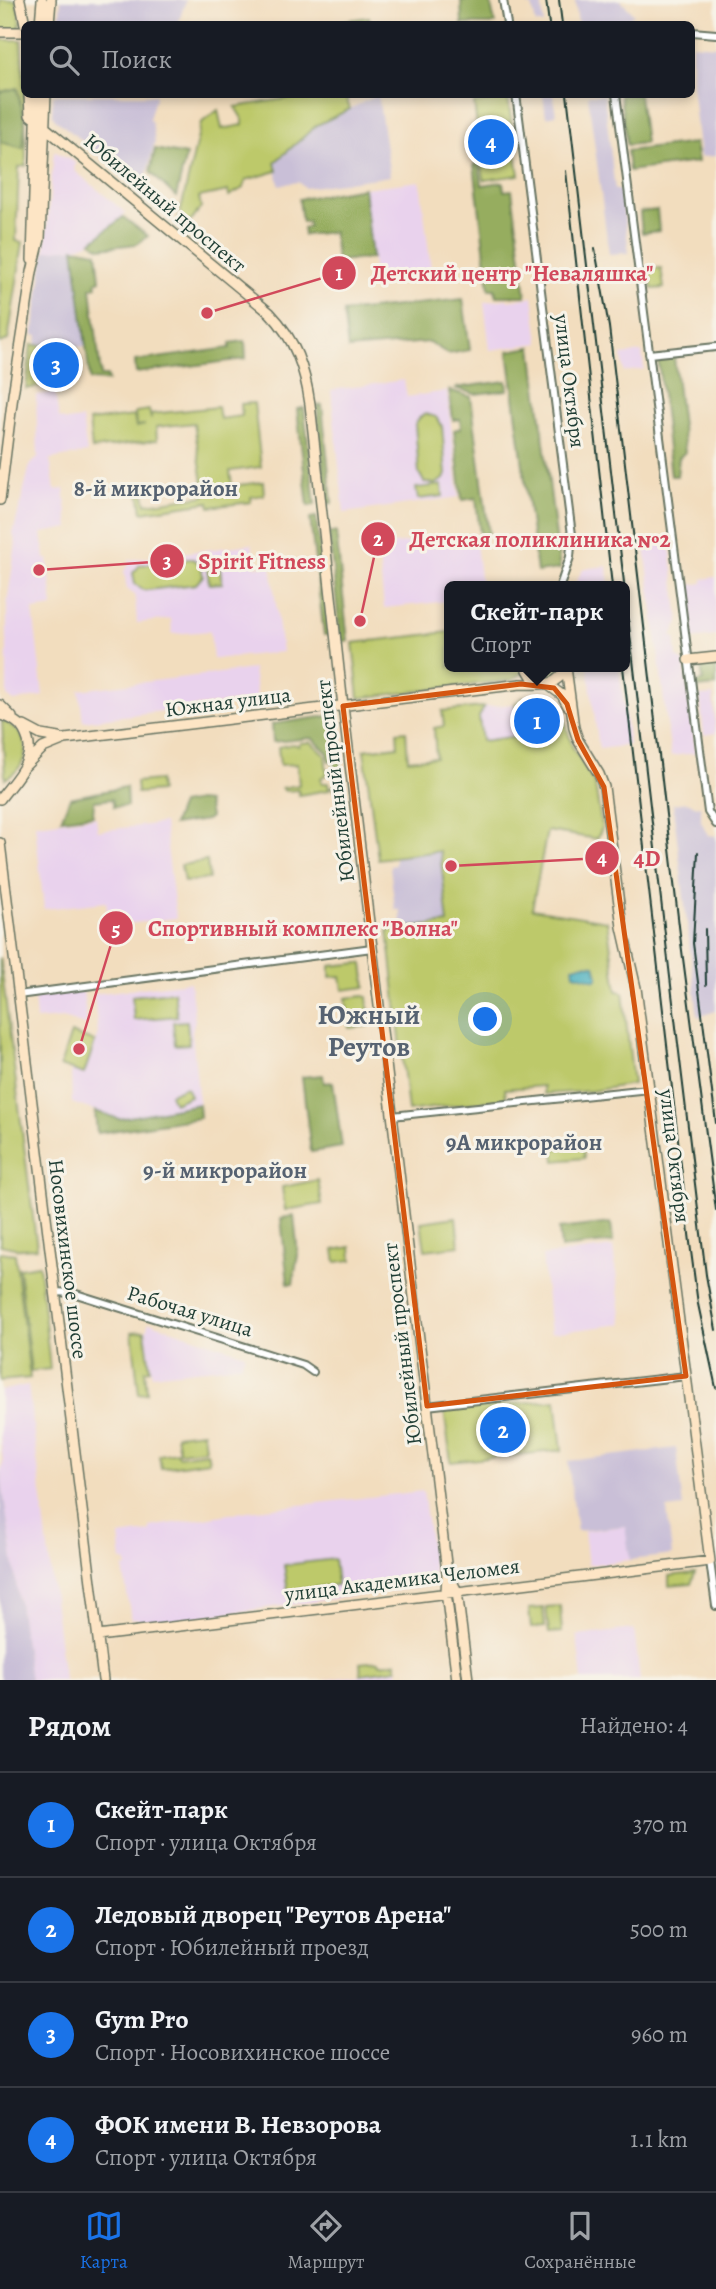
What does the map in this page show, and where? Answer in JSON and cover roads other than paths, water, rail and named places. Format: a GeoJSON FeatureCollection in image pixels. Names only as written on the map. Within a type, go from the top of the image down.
{"type":"FeatureCollection","features":[{"type":"Feature","properties":{"kind":"street"},"geometry":{"type":"LineString","coordinates":[[20,0],[24,21]]}},
{"type":"Feature","properties":{"kind":"street"},"geometry":{"type":"LineString","coordinates":[[38,21],[42,0]]}},
{"type":"Feature","properties":{"kind":"street"},"geometry":{"type":"LineString","coordinates":[[49,21],[51,0]]}},
{"type":"Feature","properties":{"kind":"street"},"geometry":{"type":"LineString","coordinates":[[503,0],[506,21]]}},
{"type":"Feature","properties":{"kind":"street"},"geometry":{"type":"LineString","coordinates":[[0,32],[21,32]]}},
{"type":"Feature","properties":{"kind":"street"},"geometry":{"type":"LineString","coordinates":[[695,32],[716,34]]}},
{"type":"Feature","properties":{"kind":"street"},"geometry":{"type":"LineString","coordinates":[[29,98],[30,115],[36,119]]}},
{"type":"Feature","properties":{"kind":"street"},"geometry":{"type":"LineString","coordinates":[[32,272],[37,98]]}},
{"type":"Feature","properties":{"kind":"street"},"geometry":{"type":"LineString","coordinates":[[0,500],[32,272],[40,239],[46,98]]}},
{"type":"Feature","properties":{"kind":"street","name":"улица Октября"},"geometry":{"type":"LineString","coordinates":[[517,98],[572,535],[570,557],[562,581]]}},
{"type":"Feature","properties":{"kind":"street"},"geometry":{"type":"LineString","coordinates":[[617,98],[708,813],[716,824]]}},
{"type":"Feature","properties":{"kind":"street","name":"Юбилейный проспект"},"geometry":{"type":"LineString","coordinates":[[36,119],[270,313],[296,349],[303,368],[310,404],[343,706],[447,1572],[457,1591],[468,1680]]}},
{"type":"Feature","properties":{"kind":"street"},"geometry":{"type":"LineString","coordinates":[[43,150],[61,140]]}},
{"type":"Feature","properties":{"kind":"street"},"geometry":{"type":"LineString","coordinates":[[649,354],[716,347]]}},
{"type":"Feature","properties":{"kind":"street"},"geometry":{"type":"LineString","coordinates":[[688,660],[716,657]]}},
{"type":"Feature","properties":{"kind":"street"},"geometry":{"type":"LineString","coordinates":[[521,684],[528,677],[528,672]]}},
{"type":"Feature","properties":{"kind":"street","name":"улица Октября"},"geometry":{"type":"LineString","coordinates":[[530,672],[534,680],[554,688],[565,699],[578,740],[604,787],[622,927],[636,988],[716,1606]]}},
{"type":"Feature","properties":{"kind":"street"},"geometry":{"type":"LineString","coordinates":[[545,684],[559,679],[562,672]]}},
{"type":"Feature","properties":{"kind":"street","name":"улица Октября"},"geometry":{"type":"LineString","coordinates":[[566,672],[572,718]]}},
{"type":"Feature","properties":{"kind":"street","name":"Южная улица"},"geometry":{"type":"LineString","coordinates":[[0,799],[24,767],[43,748],[65,739],[521,684],[545,684]]}},
{"type":"Feature","properties":{"kind":"street"},"geometry":{"type":"LineString","coordinates":[[0,705],[25,731],[29,743],[29,757],[24,767]]}},
{"type":"Feature","properties":{"kind":"street","name":"Южная улица"},"geometry":{"type":"LineString","coordinates":[[0,715],[41,735],[65,739]]}},
{"type":"Feature","properties":{"kind":"street"},"geometry":{"type":"LineString","coordinates":[[0,784],[16,777]]}},
{"type":"Feature","properties":{"kind":"street","name":"Носовихинское шоссе"},"geometry":{"type":"LineString","coordinates":[[0,843],[103,1680]]}},
{"type":"Feature","properties":{"kind":"street"},"geometry":{"type":"LineString","coordinates":[[18,995],[372,948]]}},
{"type":"Feature","properties":{"kind":"street"},"geometry":{"type":"LineString","coordinates":[[393,1116],[649,1089]]}},
{"type":"Feature","properties":{"kind":"street","name":"Рабочая улица"},"geometry":{"type":"LineString","coordinates":[[55,1292],[73,1293],[303,1365],[313,1372]]}},
{"type":"Feature","properties":{"kind":"street"},"geometry":{"type":"LineString","coordinates":[[427,1406],[686,1376]]}},
{"type":"Feature","properties":{"kind":"street","name":"улица Академика Челомея"},"geometry":{"type":"LineString","coordinates":[[98,1636],[710,1561]]}},
{"type":"Feature","properties":{"kind":"street"},"geometry":{"type":"LineString","coordinates":[[447,1572],[446,1592],[457,1680]]}},
{"type":"Feature","properties":{"kind":"water"},"geometry":{"type":"Polygon","coordinates":[[[595,965],[598,976],[596,980],[574,974],[573,967],[595,965]]]}},
{"type":"Feature","properties":{"kind":"railway"},"geometry":{"type":"LineString","coordinates":[[546,0],[549,21]]}},
{"type":"Feature","properties":{"kind":"railway"},"geometry":{"type":"LineString","coordinates":[[559,0],[562,21]]}},
{"type":"Feature","properties":{"kind":"railway"},"geometry":{"type":"LineString","coordinates":[[567,98],[624,581]]}},
{"type":"Feature","properties":{"kind":"railway"},"geometry":{"type":"LineString","coordinates":[[566,171],[611,581]]}},
{"type":"Feature","properties":{"kind":"railway"},"geometry":{"type":"LineString","coordinates":[[595,249],[609,327],[681,943],[716,1210]]}},
{"type":"Feature","properties":{"kind":"railway"},"geometry":{"type":"LineString","coordinates":[[630,634],[706,1275],[716,1330]]}},
{"type":"Feature","properties":{"kind":"railway"},"geometry":{"type":"LineString","coordinates":[[624,672],[691,1251],[698,1304],[716,1388]]}},
{"type":"Feature","properties":{"kind":"railway"},"geometry":{"type":"LineString","coordinates":[[698,852],[693,943],[716,1123]]}},
{"type":"Feature","properties":{"kind":"railway"},"geometry":{"type":"LineString","coordinates":[[705,929],[706,985]]}},
{"type":"Feature","properties":{"kind":"place","name":"ФОК имени В. Невзорова"},"geometry":{"type":"Point","coordinates":[491,142]}},
{"type":"Feature","properties":{"kind":"place","name":"Детский центр \"Неваляшка\""},"geometry":{"type":"Point","coordinates":[207,313]}},
{"type":"Feature","properties":{"kind":"place","name":"Gym Pro"},"geometry":{"type":"Point","coordinates":[56,365]}},
{"type":"Feature","properties":{"kind":"place","name":"Spirit Fitness"},"geometry":{"type":"Point","coordinates":[39,570]}},
{"type":"Feature","properties":{"kind":"place","name":"Детская поликлиника №2"},"geometry":{"type":"Point","coordinates":[360,621]}},
{"type":"Feature","properties":{"kind":"place","name":"Скейт-парк"},"geometry":{"type":"Point","coordinates":[537,721]}},
{"type":"Feature","properties":{"kind":"place","name":"4D"},"geometry":{"type":"Point","coordinates":[451,866]}},
{"type":"Feature","properties":{"kind":"place","name":"Спортивный комплекс \"Волна\""},"geometry":{"type":"Point","coordinates":[79,1049]}},
{"type":"Feature","properties":{"kind":"place","name":"Ледовый дворец \"Реутов Арена\""},"geometry":{"type":"Point","coordinates":[503,1430]}},
{"type":"Feature","properties":{"kind":"district","name":"8-й микрорайон"},"geometry":{"type":"Point","coordinates":[156,488]}},
{"type":"Feature","properties":{"kind":"district","name":"Южный Реутов"},"geometry":{"type":"Point","coordinates":[369,1030]}},
{"type":"Feature","properties":{"kind":"district","name":"9А микрорайон"},"geometry":{"type":"Point","coordinates":[524,1142]}},
{"type":"Feature","properties":{"kind":"district","name":"9-й микрорайон"},"geometry":{"type":"Point","coordinates":[225,1170]}}]}
